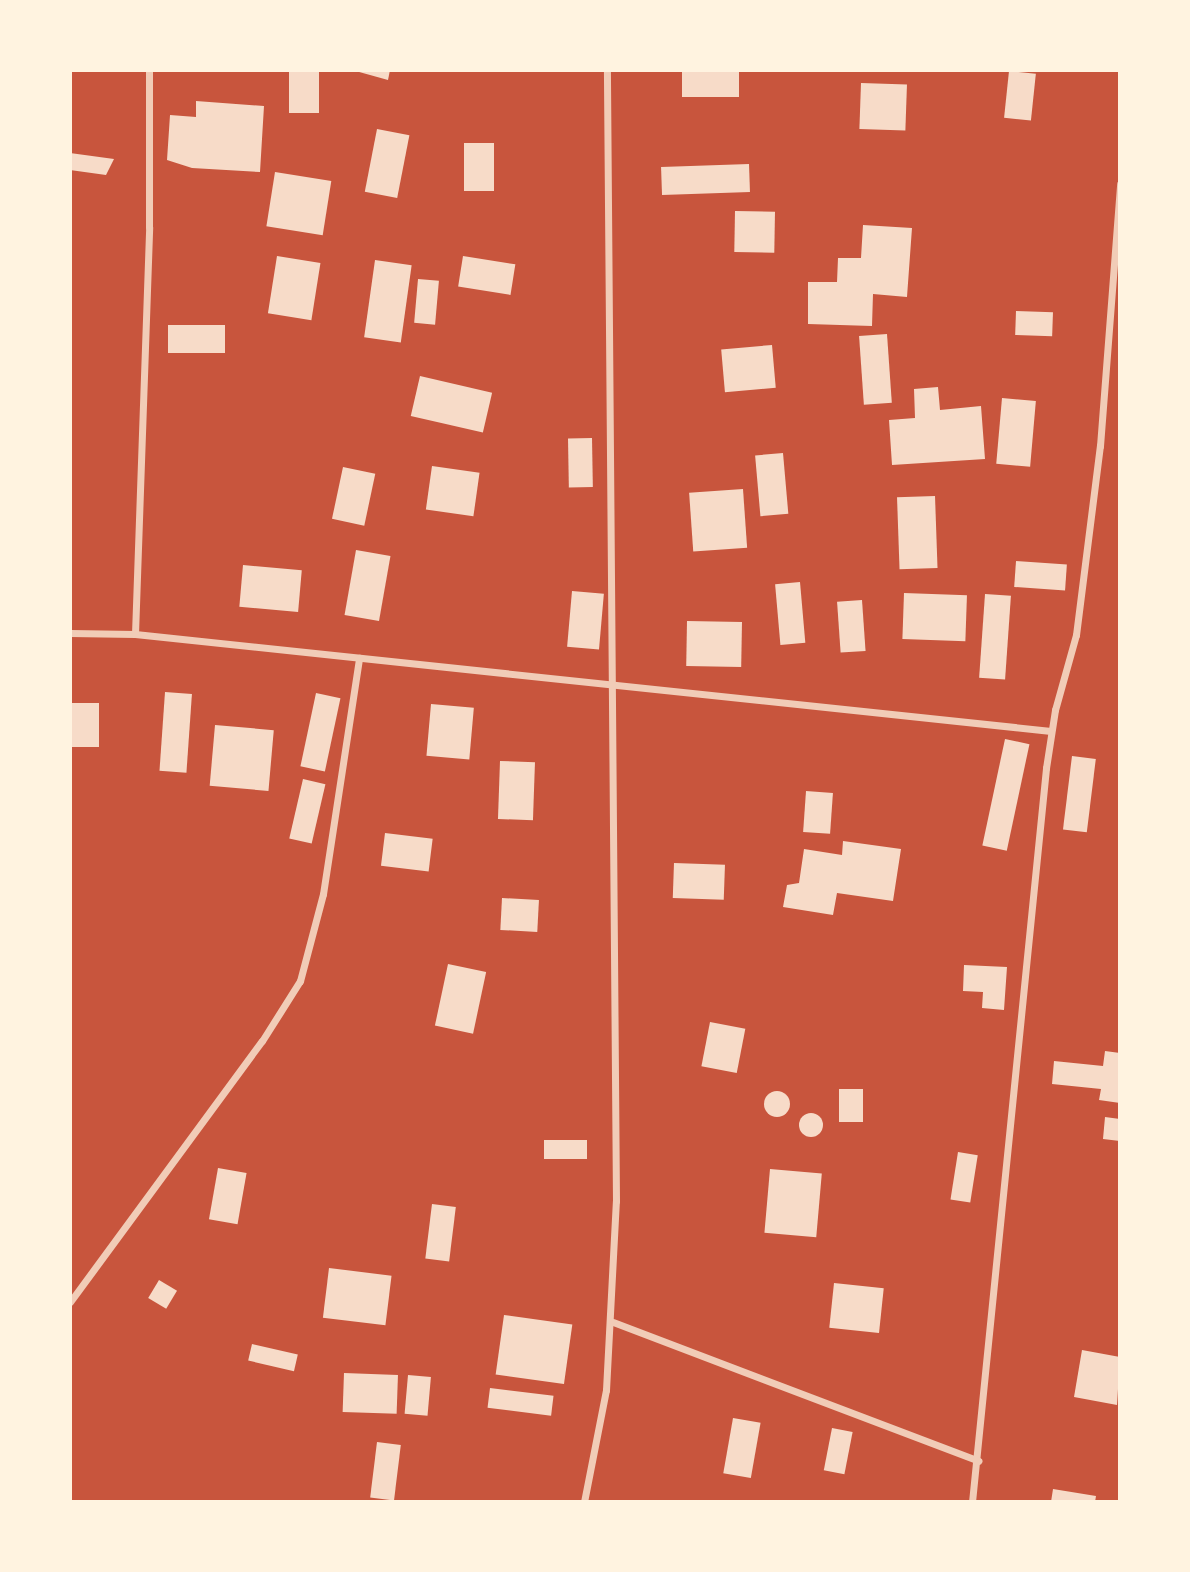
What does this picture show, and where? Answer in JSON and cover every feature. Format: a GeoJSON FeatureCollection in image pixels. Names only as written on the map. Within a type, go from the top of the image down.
{"type":"FeatureCollection","features":[{"type":"Feature","properties":{"kind":"street"},"geometry":{"type":"LineString","coordinates":[[135,634],[149,228],[149,70]]}},
{"type":"Feature","properties":{"kind":"street"},"geometry":{"type":"LineString","coordinates":[[584,1502],[606,1390],[613,1322],[614,685],[607,70]]}},
{"type":"Feature","properties":{"kind":"street"},"geometry":{"type":"LineString","coordinates":[[972,1502],[1051,732],[1070,666],[1105,401],[1120,184]]}},
{"type":"Feature","properties":{"kind":"street"},"geometry":{"type":"LineString","coordinates":[[70,633],[135,634],[1051,732]]}},
{"type":"Feature","properties":{"kind":"street"},"geometry":{"type":"LineString","coordinates":[[70,1302],[262,1041],[300,981],[323,894],[359,658]]}},
{"type":"Feature","properties":{"kind":"street"},"geometry":{"type":"LineString","coordinates":[[613,1322],[978,1461]]}},
{"type":"Feature","properties":{"kind":"building"},"geometry":{"type":"Polygon","coordinates":[[[289,70],[319,70],[319,113],[289,113],[289,70]]]}},
{"type":"Feature","properties":{"kind":"building"},"geometry":{"type":"Polygon","coordinates":[[[352,70],[390,70],[388,80],[352,70]]]}},
{"type":"Feature","properties":{"kind":"building"},"geometry":{"type":"Polygon","coordinates":[[[682,70],[739,70],[739,97],[682,97],[682,70]]]}},
{"type":"Feature","properties":{"kind":"building"},"geometry":{"type":"Polygon","coordinates":[[[1009,71],[1036,74],[1031,121],[1004,118],[1009,71]]]}},
{"type":"Feature","properties":{"kind":"building"},"geometry":{"type":"Polygon","coordinates":[[[861,83],[907,85],[905,131],[859,129],[861,83]]]}},
{"type":"Feature","properties":{"kind":"building"},"geometry":{"type":"Polygon","coordinates":[[[196,101],[264,106],[260,172],[192,168],[167,160],[170,115],[196,117],[196,101]]]}},
{"type":"Feature","properties":{"kind":"building"},"geometry":{"type":"Polygon","coordinates":[[[377,129],[409,135],[397,198],[365,192],[377,129]]]}},
{"type":"Feature","properties":{"kind":"building"},"geometry":{"type":"Polygon","coordinates":[[[464,143],[494,143],[494,191],[464,191],[464,143]]]}},
{"type":"Feature","properties":{"kind":"building"},"geometry":{"type":"Polygon","coordinates":[[[70,153],[114,159],[106,175],[70,170],[70,153]]]}},
{"type":"Feature","properties":{"kind":"building"},"geometry":{"type":"Polygon","coordinates":[[[749,164],[750,192],[662,195],[661,167],[749,164]]]}},
{"type":"Feature","properties":{"kind":"building"},"geometry":{"type":"Polygon","coordinates":[[[275,172],[331,181],[323,235],[266,226],[275,172]]]}},
{"type":"Feature","properties":{"kind":"building"},"geometry":{"type":"Polygon","coordinates":[[[735,211],[775,212],[774,253],[734,252],[735,211]]]}},
{"type":"Feature","properties":{"kind":"building"},"geometry":{"type":"Polygon","coordinates":[[[863,225],[912,228],[907,297],[873,294],[872,326],[808,324],[808,282],[837,282],[838,258],[861,258],[863,225]]]}},
{"type":"Feature","properties":{"kind":"building"},"geometry":{"type":"Polygon","coordinates":[[[277,256],[320,263],[311,320],[268,313],[277,256]]]}},
{"type":"Feature","properties":{"kind":"building"},"geometry":{"type":"Polygon","coordinates":[[[463,256],[515,264],[510,295],[458,287],[463,256]]]}},
{"type":"Feature","properties":{"kind":"building"},"geometry":{"type":"Polygon","coordinates":[[[375,260],[412,265],[401,342],[364,337],[375,260]]]}},
{"type":"Feature","properties":{"kind":"building"},"geometry":{"type":"Polygon","coordinates":[[[418,279],[439,281],[435,325],[414,323],[418,279]]]}},
{"type":"Feature","properties":{"kind":"building"},"geometry":{"type":"Polygon","coordinates":[[[1016,311],[1053,312],[1052,336],[1015,335],[1016,311]]]}},
{"type":"Feature","properties":{"kind":"building"},"geometry":{"type":"Polygon","coordinates":[[[168,325],[225,325],[225,353],[168,353],[168,325]]]}},
{"type":"Feature","properties":{"kind":"building"},"geometry":{"type":"Polygon","coordinates":[[[887,334],[892,403],[864,405],[859,336],[887,334]]]}},
{"type":"Feature","properties":{"kind":"building"},"geometry":{"type":"Polygon","coordinates":[[[772,345],[776,388],[725,392],[721,349],[772,345]]]}},
{"type":"Feature","properties":{"kind":"building"},"geometry":{"type":"Polygon","coordinates":[[[420,376],[492,393],[483,433],[411,416],[420,376]]]}},
{"type":"Feature","properties":{"kind":"building"},"geometry":{"type":"Polygon","coordinates":[[[938,387],[940,410],[981,406],[985,459],[892,465],[889,420],[915,418],[914,389],[938,387]]]}},
{"type":"Feature","properties":{"kind":"building"},"geometry":{"type":"Polygon","coordinates":[[[1002,398],[1036,401],[1030,467],[996,464],[1002,398]]]}},
{"type":"Feature","properties":{"kind":"building"},"geometry":{"type":"Polygon","coordinates":[[[568,438],[592,438],[593,487],[569,487],[568,438]]]}},
{"type":"Feature","properties":{"kind":"building"},"geometry":{"type":"Polygon","coordinates":[[[783,453],[788,514],[760,516],[755,455],[783,453]]]}},
{"type":"Feature","properties":{"kind":"building"},"geometry":{"type":"Polygon","coordinates":[[[432,466],[480,473],[473,516],[426,510],[432,466]]]}},
{"type":"Feature","properties":{"kind":"building"},"geometry":{"type":"Polygon","coordinates":[[[343,467],[375,474],[364,526],[332,519],[343,467]]]}},
{"type":"Feature","properties":{"kind":"building"},"geometry":{"type":"Polygon","coordinates":[[[743,489],[747,548],[693,552],[689,493],[743,489]]]}},
{"type":"Feature","properties":{"kind":"building"},"geometry":{"type":"Polygon","coordinates":[[[935,496],[938,568],[900,569],[897,497],[935,496]]]}},
{"type":"Feature","properties":{"kind":"building"},"geometry":{"type":"Polygon","coordinates":[[[356,550],[390,556],[379,621],[345,615],[356,550]]]}},
{"type":"Feature","properties":{"kind":"building"},"geometry":{"type":"Polygon","coordinates":[[[1016,561],[1067,565],[1065,590],[1014,587],[1016,561]]]}},
{"type":"Feature","properties":{"kind":"building"},"geometry":{"type":"Polygon","coordinates":[[[243,565],[302,570],[298,612],[239,607],[243,565]]]}},
{"type":"Feature","properties":{"kind":"building"},"geometry":{"type":"Polygon","coordinates":[[[800,582],[805,643],[780,645],[775,584],[800,582]]]}},
{"type":"Feature","properties":{"kind":"building"},"geometry":{"type":"Polygon","coordinates":[[[572,591],[604,594],[599,650],[567,647],[572,591]]]}},
{"type":"Feature","properties":{"kind":"building"},"geometry":{"type":"Polygon","coordinates":[[[904,593],[967,595],[965,641],[902,639],[904,593]]]}},
{"type":"Feature","properties":{"kind":"building"},"geometry":{"type":"Polygon","coordinates":[[[985,594],[1011,596],[1005,680],[979,678],[985,594]]]}},
{"type":"Feature","properties":{"kind":"building"},"geometry":{"type":"Polygon","coordinates":[[[862,600],[866,651],[841,653],[837,602],[862,600]]]}},
{"type":"Feature","properties":{"kind":"building"},"geometry":{"type":"Polygon","coordinates":[[[687,621],[742,622],[741,667],[686,666],[687,621]]]}},
{"type":"Feature","properties":{"kind":"building"},"geometry":{"type":"Polygon","coordinates":[[[165,692],[192,694],[186,773],[159,771],[165,692]]]}},
{"type":"Feature","properties":{"kind":"building"},"geometry":{"type":"Polygon","coordinates":[[[316,693],[340,698],[325,772],[300,766],[316,693]]]}},
{"type":"Feature","properties":{"kind":"building"},"geometry":{"type":"Polygon","coordinates":[[[70,703],[99,703],[99,747],[70,747],[70,703]]]}},
{"type":"Feature","properties":{"kind":"building"},"geometry":{"type":"Polygon","coordinates":[[[431,704],[474,708],[469,760],[426,756],[431,704]]]}},
{"type":"Feature","properties":{"kind":"building"},"geometry":{"type":"Polygon","coordinates":[[[215,725],[274,730],[268,791],[210,786],[215,725]]]}},
{"type":"Feature","properties":{"kind":"building"},"geometry":{"type":"Polygon","coordinates":[[[1005,739],[1029,744],[1007,851],[982,846],[1005,739]]]}},
{"type":"Feature","properties":{"kind":"building"},"geometry":{"type":"Polygon","coordinates":[[[1072,756],[1096,759],[1087,832],[1063,829],[1072,756]]]}},
{"type":"Feature","properties":{"kind":"building"},"geometry":{"type":"Polygon","coordinates":[[[500,761],[535,762],[533,820],[498,819],[500,761]]]}},
{"type":"Feature","properties":{"kind":"building"},"geometry":{"type":"Polygon","coordinates":[[[303,779],[325,784],[312,844],[289,838],[303,779]]]}},
{"type":"Feature","properties":{"kind":"building"},"geometry":{"type":"Polygon","coordinates":[[[806,791],[833,793],[830,834],[803,832],[806,791]]]}},
{"type":"Feature","properties":{"kind":"building"},"geometry":{"type":"Polygon","coordinates":[[[385,833],[433,839],[429,872],[381,866],[385,833]]]}},
{"type":"Feature","properties":{"kind":"building"},"geometry":{"type":"Polygon","coordinates":[[[843,841],[901,849],[893,901],[837,893],[833,915],[783,907],[787,885],[799,883],[804,849],[842,855],[843,841]]]}},
{"type":"Feature","properties":{"kind":"building"},"geometry":{"type":"Polygon","coordinates":[[[674,863],[725,865],[724,900],[673,898],[674,863]]]}},
{"type":"Feature","properties":{"kind":"building"},"geometry":{"type":"Polygon","coordinates":[[[502,898],[539,900],[537,932],[500,930],[502,898]]]}},
{"type":"Feature","properties":{"kind":"building"},"geometry":{"type":"Polygon","coordinates":[[[448,964],[486,972],[473,1034],[435,1026],[448,964]]]}},
{"type":"Feature","properties":{"kind":"building"},"geometry":{"type":"Polygon","coordinates":[[[964,965],[1007,967],[1004,1010],[982,1008],[983,992],[963,991],[964,965]]]}},
{"type":"Feature","properties":{"kind":"building"},"geometry":{"type":"Polygon","coordinates":[[[710,1022],[745,1029],[737,1073],[701,1066],[710,1022]]]}},
{"type":"Feature","properties":{"kind":"building"},"geometry":{"type":"Polygon","coordinates":[[[1105,1051],[1120,1053],[1120,1103],[1099,1100],[1101,1089],[1052,1084],[1054,1061],[1103,1066],[1105,1051]]]}},
{"type":"Feature","properties":{"kind":"building"},"geometry":{"type":"Polygon","coordinates":[[[839,1089],[863,1089],[863,1122],[839,1122],[839,1089]]]}},
{"type":"Feature","properties":{"kind":"building"},"geometry":{"type":"Polygon","coordinates":[[[777,1091],[786,1095],[790,1104],[786,1113],[777,1117],[768,1113],[764,1104],[768,1095],[777,1091]]]}},
{"type":"Feature","properties":{"kind":"building"},"geometry":{"type":"Polygon","coordinates":[[[811,1113],[820,1116],[823,1125],[820,1134],[811,1137],[802,1134],[799,1125],[802,1116],[811,1113]]]}},
{"type":"Feature","properties":{"kind":"building"},"geometry":{"type":"Polygon","coordinates":[[[1105,1117],[1120,1119],[1120,1141],[1103,1139],[1105,1117]]]}},
{"type":"Feature","properties":{"kind":"building"},"geometry":{"type":"Polygon","coordinates":[[[544,1140],[587,1140],[587,1159],[544,1159],[544,1140]]]}},
{"type":"Feature","properties":{"kind":"building"},"geometry":{"type":"Polygon","coordinates":[[[958,1152],[978,1155],[970,1203],[950,1199],[958,1152]]]}},
{"type":"Feature","properties":{"kind":"building"},"geometry":{"type":"Polygon","coordinates":[[[218,1168],[247,1173],[238,1224],[209,1219],[218,1168]]]}},
{"type":"Feature","properties":{"kind":"building"},"geometry":{"type":"Polygon","coordinates":[[[770,1169],[822,1174],[816,1237],[764,1233],[770,1169]]]}},
{"type":"Feature","properties":{"kind":"building"},"geometry":{"type":"Polygon","coordinates":[[[432,1204],[456,1207],[449,1262],[425,1259],[432,1204]]]}},
{"type":"Feature","properties":{"kind":"building"},"geometry":{"type":"Polygon","coordinates":[[[329,1268],[392,1276],[385,1325],[323,1318],[329,1268]]]}},
{"type":"Feature","properties":{"kind":"building"},"geometry":{"type":"Polygon","coordinates":[[[159,1280],[177,1291],[166,1309],[148,1298],[159,1280]]]}},
{"type":"Feature","properties":{"kind":"building"},"geometry":{"type":"Polygon","coordinates":[[[834,1283],[884,1288],[879,1333],[829,1328],[834,1283]]]}},
{"type":"Feature","properties":{"kind":"building"},"geometry":{"type":"Polygon","coordinates":[[[504,1315],[572,1325],[564,1384],[496,1374],[504,1315]]]}},
{"type":"Feature","properties":{"kind":"building"},"geometry":{"type":"Polygon","coordinates":[[[252,1344],[298,1355],[294,1371],[248,1361],[252,1344]]]}},
{"type":"Feature","properties":{"kind":"building"},"geometry":{"type":"Polygon","coordinates":[[[1082,1350],[1120,1357],[1117,1405],[1074,1397],[1082,1350]]]}},
{"type":"Feature","properties":{"kind":"building"},"geometry":{"type":"Polygon","coordinates":[[[344,1373],[398,1375],[397,1414],[343,1412],[344,1373]]]}},
{"type":"Feature","properties":{"kind":"building"},"geometry":{"type":"Polygon","coordinates":[[[408,1375],[431,1377],[428,1416],[405,1414],[408,1375]]]}},
{"type":"Feature","properties":{"kind":"building"},"geometry":{"type":"Polygon","coordinates":[[[490,1388],[554,1396],[551,1416],[488,1408],[490,1388]]]}},
{"type":"Feature","properties":{"kind":"building"},"geometry":{"type":"Polygon","coordinates":[[[733,1418],[761,1423],[751,1478],[723,1473],[733,1418]]]}},
{"type":"Feature","properties":{"kind":"building"},"geometry":{"type":"Polygon","coordinates":[[[832,1428],[853,1432],[844,1474],[824,1470],[832,1428]]]}},
{"type":"Feature","properties":{"kind":"building"},"geometry":{"type":"Polygon","coordinates":[[[377,1442],[401,1445],[394,1501],[370,1498],[377,1442]]]}},
{"type":"Feature","properties":{"kind":"building"},"geometry":{"type":"Polygon","coordinates":[[[1053,1489],[1096,1496],[1095,1502],[1051,1502],[1053,1489]]]}}]}
